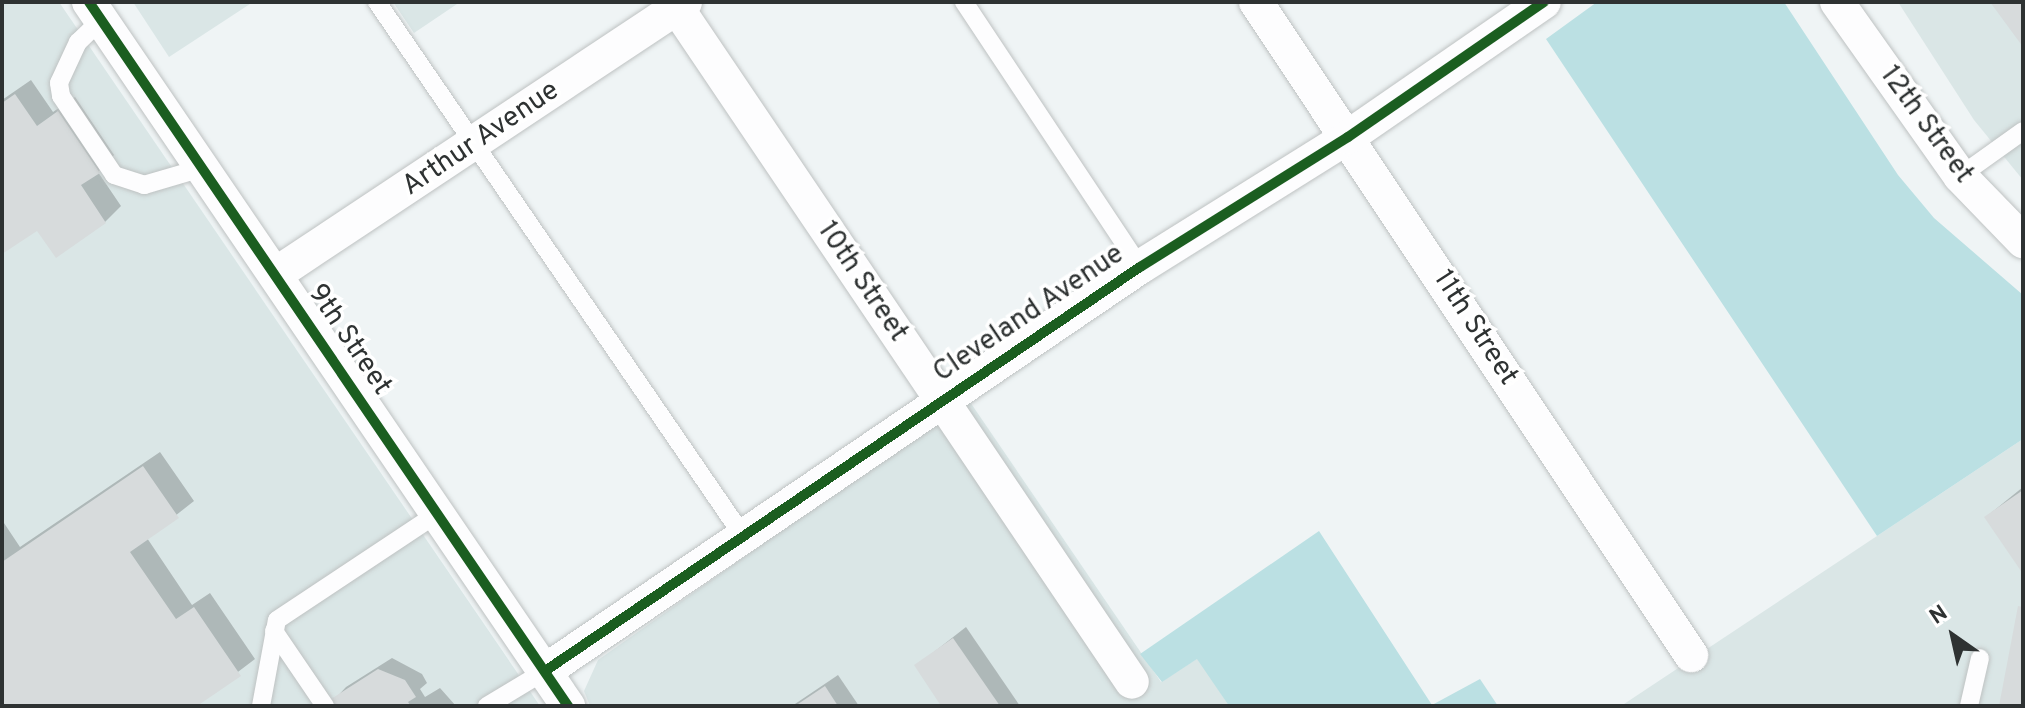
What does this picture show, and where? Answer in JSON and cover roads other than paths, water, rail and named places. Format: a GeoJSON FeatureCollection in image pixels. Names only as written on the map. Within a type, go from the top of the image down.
{"type":"FeatureCollection","features":[{"type":"Feature","properties":{"kind":"street","name":"11th Street"},"geometry":{"type":"LineString","coordinates":[[1256,2],[1691,655]]}},
{"type":"Feature","properties":{"kind":"street","name":"Cleveland Avenue"},"geometry":{"type":"LineString","coordinates":[[545,671],[1140,267],[1348,137],[1544,2]]}},
{"type":"Feature","properties":{"kind":"street","name":"12th Street"},"geometry":{"type":"LineString","coordinates":[[1837,2],[1960,176],[2023,241]]}},
{"type":"Feature","properties":{"kind":"street","name":"Arthur Avenue"},"geometry":{"type":"LineString","coordinates":[[276,274],[474,144],[678,4]]}},
{"type":"Feature","properties":{"kind":"street","name":"10th Street"},"geometry":{"type":"LineString","coordinates":[[678,4],[1132,682]]}},
{"type":"Feature","properties":{"kind":"street","name":"9th Street"},"geometry":{"type":"LineString","coordinates":[[95,11],[568,706]]}},
{"type":"Feature","properties":{"kind":"lane"},"geometry":{"type":"LineString","coordinates":[[377,2],[743,536]]}},
{"type":"Feature","properties":{"kind":"lane"},"geometry":{"type":"LineString","coordinates":[[964,2],[1140,267]]}},
{"type":"Feature","properties":{"kind":"lane"},"geometry":{"type":"LineString","coordinates":[[95,11],[59,83],[61,96],[114,175],[144,185],[202,168]]}},
{"type":"Feature","properties":{"kind":"lane"},"geometry":{"type":"LineString","coordinates":[[1960,176],[2023,131]]}},
{"type":"Feature","properties":{"kind":"lane"},"geometry":{"type":"LineString","coordinates":[[261,706],[277,620],[438,513]]}},
{"type":"Feature","properties":{"kind":"lane"},"geometry":{"type":"LineString","coordinates":[[274,631],[325,706]]}},
{"type":"Feature","properties":{"kind":"lane"},"geometry":{"type":"LineString","coordinates":[[1969,706],[1980,658]]}},
{"type":"Feature","properties":{"kind":"lane"},"geometry":{"type":"LineString","coordinates":[[487,706],[545,671]]}}]}
